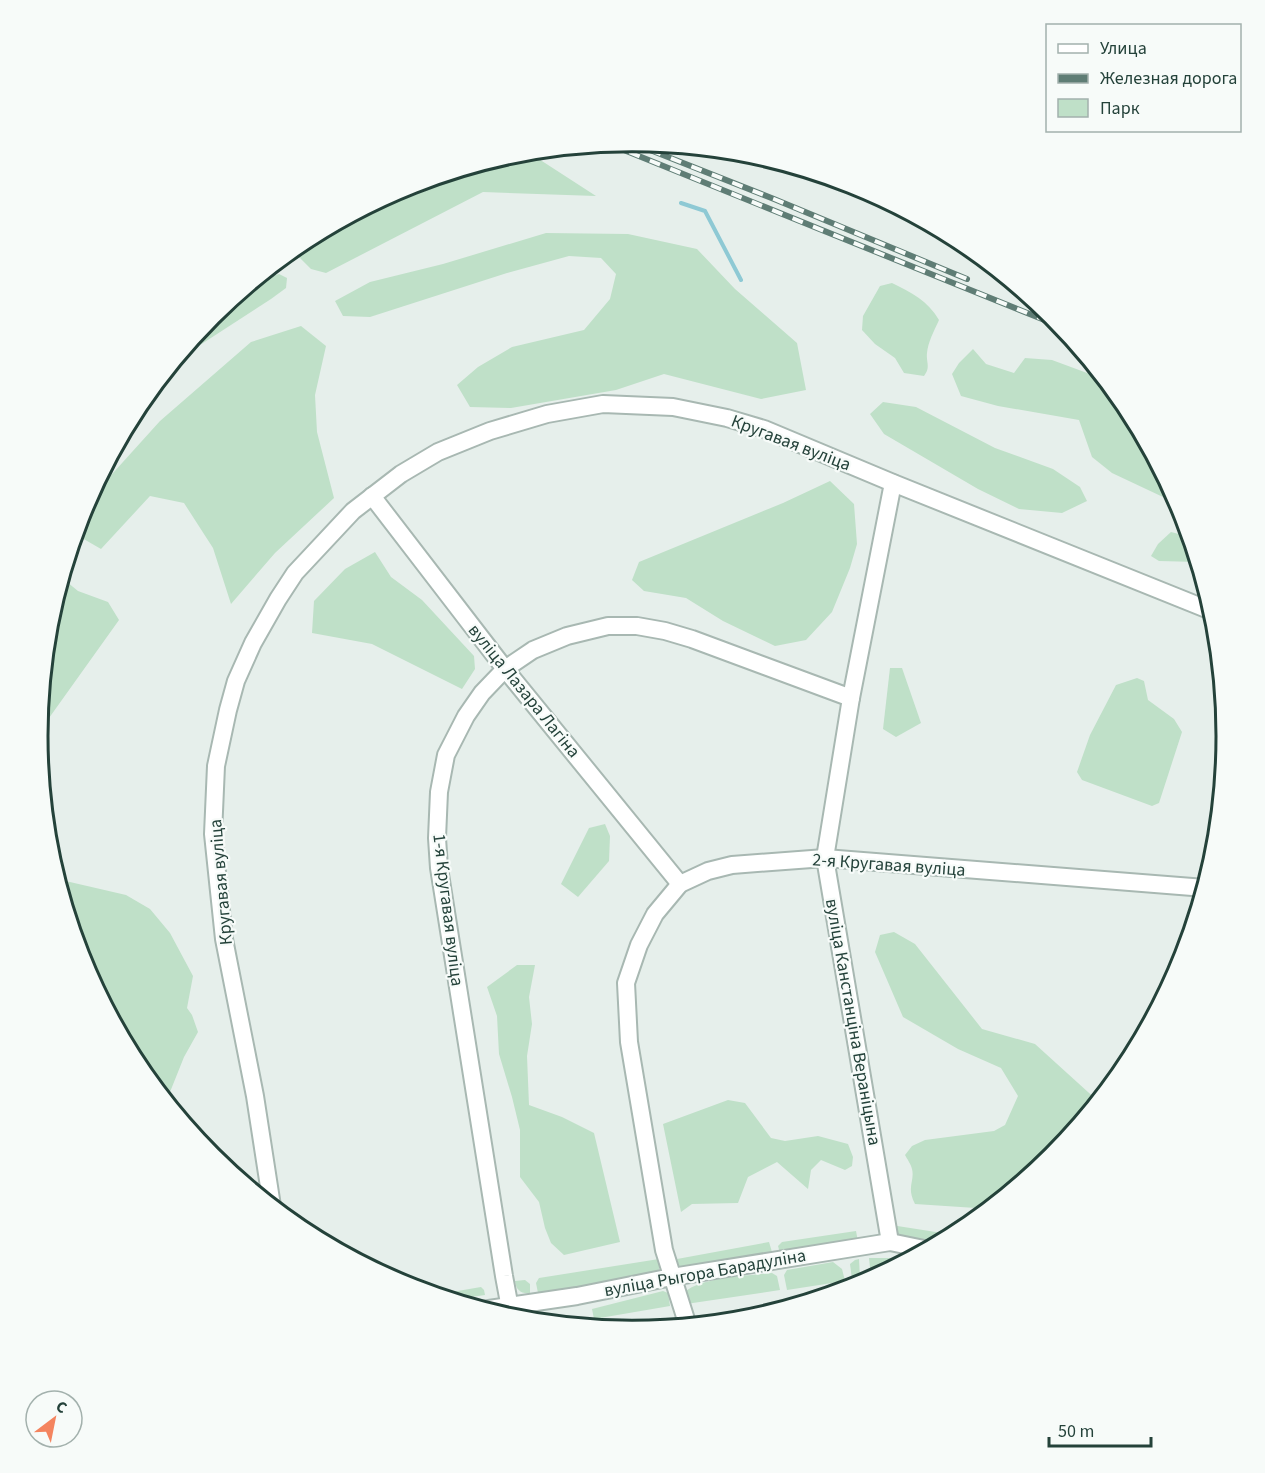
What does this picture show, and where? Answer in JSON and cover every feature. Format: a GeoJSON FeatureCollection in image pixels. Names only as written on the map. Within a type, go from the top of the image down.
{"type":"FeatureCollection","features":[{"type":"Feature","properties":{"kind":"street","name":"Кругавая вуліца"},"geometry":{"type":"LineString","coordinates":[[270,1195],[255,1096],[224,939],[213,834],[216,766],[236,681],[252,643],[278,599],[295,573],[352,511],[401,474],[438,452],[490,431],[547,414],[603,404],[673,407],[764,429],[1202,607]]}},
{"type":"Feature","properties":{"kind":"street","name":"вуліца Канстанціна Вераніцына"},"geometry":{"type":"LineString","coordinates":[[890,1242],[825,858],[851,698],[893,483]]}},
{"type":"Feature","properties":{"kind":"street","name":"вуліца Лазара Лагіна"},"geometry":{"type":"LineString","coordinates":[[372,495],[505,669],[680,884]]}},
{"type":"Feature","properties":{"kind":"street","name":"1-я Кругавая вуліца"},"geometry":{"type":"LineString","coordinates":[[510,1308],[439,868],[437,838],[439,792],[446,755],[466,716],[482,693],[505,669],[533,650],[567,636],[608,626],[637,626],[692,639],[851,698]]}},
{"type":"Feature","properties":{"kind":"street","name":"2-я Кругавая вуліца"},"geometry":{"type":"LineString","coordinates":[[686,1318],[664,1250],[629,1042],[626,983],[639,945],[655,914],[680,884],[708,871],[732,865],[825,858],[1197,887]]}},
{"type":"Feature","properties":{"kind":"street","name":"вуліца Рыгора Барадуліна"},"geometry":{"type":"LineString","coordinates":[[519,1310],[672,1277],[890,1242],[917,1247]]}},
{"type":"Feature","properties":{"kind":"green space"},"geometry":{"type":"Polygon","coordinates":[[[540,160],[596,196],[483,192],[326,273],[311,269],[300,258],[340,230],[409,196],[481,172],[518,163],[540,160]]]}},
{"type":"Feature","properties":{"kind":"green space"},"geometry":{"type":"Polygon","coordinates":[[[546,233],[628,234],[697,249],[735,289],[797,343],[806,390],[761,399],[664,374],[616,390],[511,408],[470,407],[457,385],[478,367],[512,347],[584,330],[610,299],[616,274],[601,258],[569,256],[507,273],[370,317],[343,316],[335,301],[370,282],[443,264],[546,233]]]}},
{"type":"Feature","properties":{"kind":"green space"},"geometry":{"type":"Polygon","coordinates":[[[279,274],[287,278],[286,288],[196,347],[247,297],[279,274]]]}},
{"type":"Feature","properties":{"kind":"green space"},"geometry":{"type":"Polygon","coordinates":[[[892,283],[924,302],[939,320],[929,345],[928,367],[924,376],[904,373],[895,358],[875,344],[862,330],[863,316],[880,286],[892,283]]]}},
{"type":"Feature","properties":{"kind":"green space"},"geometry":{"type":"Polygon","coordinates":[[[301,326],[326,346],[315,395],[317,432],[334,498],[275,553],[231,604],[213,548],[184,503],[150,496],[101,549],[83,538],[107,479],[160,421],[251,342],[301,326]]]}},
{"type":"Feature","properties":{"kind":"green space"},"geometry":{"type":"Polygon","coordinates":[[[973,349],[986,364],[1014,373],[1025,358],[1052,360],[1091,374],[1139,444],[1166,499],[1112,473],[1092,457],[1079,420],[998,406],[961,396],[952,374],[973,349]]]}},
{"type":"Feature","properties":{"kind":"green space"},"geometry":{"type":"Polygon","coordinates":[[[883,402],[916,407],[995,448],[1053,469],[1080,487],[1087,501],[1062,513],[1019,509],[978,489],[884,434],[870,414],[883,402]]]}},
{"type":"Feature","properties":{"kind":"green space"},"geometry":{"type":"Polygon","coordinates":[[[830,481],[854,504],[857,544],[832,612],[806,640],[775,646],[723,621],[686,598],[644,591],[632,580],[639,562],[783,503],[830,481]]]}},
{"type":"Feature","properties":{"kind":"green space"},"geometry":{"type":"Polygon","coordinates":[[[1171,532],[1181,534],[1190,562],[1159,561],[1151,556],[1158,544],[1171,532]]]}},
{"type":"Feature","properties":{"kind":"green space"},"geometry":{"type":"Polygon","coordinates":[[[375,552],[391,577],[422,600],[474,656],[475,669],[462,689],[372,644],[312,633],[314,601],[345,569],[375,552]]]}},
{"type":"Feature","properties":{"kind":"green space"},"geometry":{"type":"Polygon","coordinates":[[[69,583],[78,591],[108,602],[119,620],[48,719],[53,660],[69,583]]]}},
{"type":"Feature","properties":{"kind":"green space"},"geometry":{"type":"Polygon","coordinates":[[[890,668],[902,668],[921,723],[896,737],[883,729],[890,668]]]}},
{"type":"Feature","properties":{"kind":"green space"},"geometry":{"type":"Polygon","coordinates":[[[1137,678],[1144,681],[1148,700],[1174,719],[1182,732],[1159,803],[1152,806],[1082,780],[1077,772],[1090,735],[1116,685],[1137,678]]]}},
{"type":"Feature","properties":{"kind":"green space"},"geometry":{"type":"Polygon","coordinates":[[[605,824],[610,836],[609,861],[578,897],[561,884],[589,828],[605,824]]]}},
{"type":"Feature","properties":{"kind":"green space"},"geometry":{"type":"Polygon","coordinates":[[[66,881],[126,895],[150,909],[170,933],[193,976],[187,1008],[198,1032],[184,1057],[170,1093],[126,1029],[108,995],[92,960],[66,881]]]}},
{"type":"Feature","properties":{"kind":"green space"},"geometry":{"type":"Polygon","coordinates":[[[894,932],[915,944],[982,1029],[1035,1044],[1093,1096],[1046,1150],[1018,1176],[977,1208],[915,1204],[911,1189],[912,1169],[905,1155],[912,1146],[925,1140],[994,1131],[1005,1125],[1018,1096],[1001,1068],[958,1049],[903,1017],[875,952],[880,935],[894,932]]]}},
{"type":"Feature","properties":{"kind":"green space"},"geometry":{"type":"Polygon","coordinates":[[[517,965],[535,965],[529,997],[532,1024],[527,1056],[529,1105],[562,1117],[594,1133],[620,1242],[564,1255],[551,1243],[539,1202],[520,1177],[520,1130],[499,1054],[497,1016],[487,987],[517,965]]]}},
{"type":"Feature","properties":{"kind":"green space"},"geometry":{"type":"Polygon","coordinates":[[[728,1100],[745,1103],[771,1138],[785,1141],[818,1136],[848,1144],[853,1157],[852,1166],[845,1170],[821,1160],[811,1170],[808,1189],[777,1162],[748,1177],[738,1203],[692,1204],[681,1212],[663,1124],[728,1100]]]}},
{"type":"Feature","properties":{"kind":"green space"},"geometry":{"type":"Polygon","coordinates":[[[891,1225],[941,1233],[924,1243],[894,1236],[891,1225]]]}},
{"type":"Feature","properties":{"kind":"green space"},"geometry":{"type":"Polygon","coordinates":[[[856,1231],[858,1242],[780,1253],[778,1246],[782,1242],[856,1231]]]}},
{"type":"Feature","properties":{"kind":"green space"},"geometry":{"type":"Polygon","coordinates":[[[769,1242],[772,1252],[768,1257],[686,1268],[679,1266],[677,1259],[769,1242]]]}},
{"type":"Feature","properties":{"kind":"green space"},"geometry":{"type":"Polygon","coordinates":[[[869,1258],[897,1258],[891,1261],[870,1270],[869,1258]]]}},
{"type":"Feature","properties":{"kind":"green space"},"geometry":{"type":"Polygon","coordinates":[[[659,1259],[660,1267],[655,1275],[538,1293],[536,1283],[539,1278],[659,1259]]]}},
{"type":"Feature","properties":{"kind":"green space"},"geometry":{"type":"Polygon","coordinates":[[[859,1259],[860,1275],[852,1278],[850,1264],[859,1259]]]}},
{"type":"Feature","properties":{"kind":"green space"},"geometry":{"type":"Polygon","coordinates":[[[833,1262],[842,1269],[845,1281],[787,1290],[784,1275],[787,1270],[833,1262]]]}},
{"type":"Feature","properties":{"kind":"green space"},"geometry":{"type":"Polygon","coordinates":[[[772,1273],[777,1276],[780,1290],[686,1304],[685,1292],[702,1283],[772,1273]]]}},
{"type":"Feature","properties":{"kind":"green space"},"geometry":{"type":"Polygon","coordinates":[[[525,1280],[530,1284],[530,1293],[524,1293],[516,1287],[515,1281],[525,1280]]]}},
{"type":"Feature","properties":{"kind":"green space"},"geometry":{"type":"Polygon","coordinates":[[[481,1287],[485,1295],[469,1297],[452,1292],[481,1287]]]}},
{"type":"Feature","properties":{"kind":"green space"},"geometry":{"type":"Polygon","coordinates":[[[663,1291],[668,1293],[670,1306],[594,1319],[592,1309],[663,1291]]]}},
{"type":"Feature","properties":{"kind":"waterway"},"geometry":{"type":"LineString","coordinates":[[681,203],[705,211],[741,280]]}},
{"type":"Feature","properties":{"kind":"railway"},"geometry":{"type":"LineString","coordinates":[[629,152],[1041,319]]}},
{"type":"Feature","properties":{"kind":"railway"},"geometry":{"type":"LineString","coordinates":[[657,153],[967,279]]}}]}
